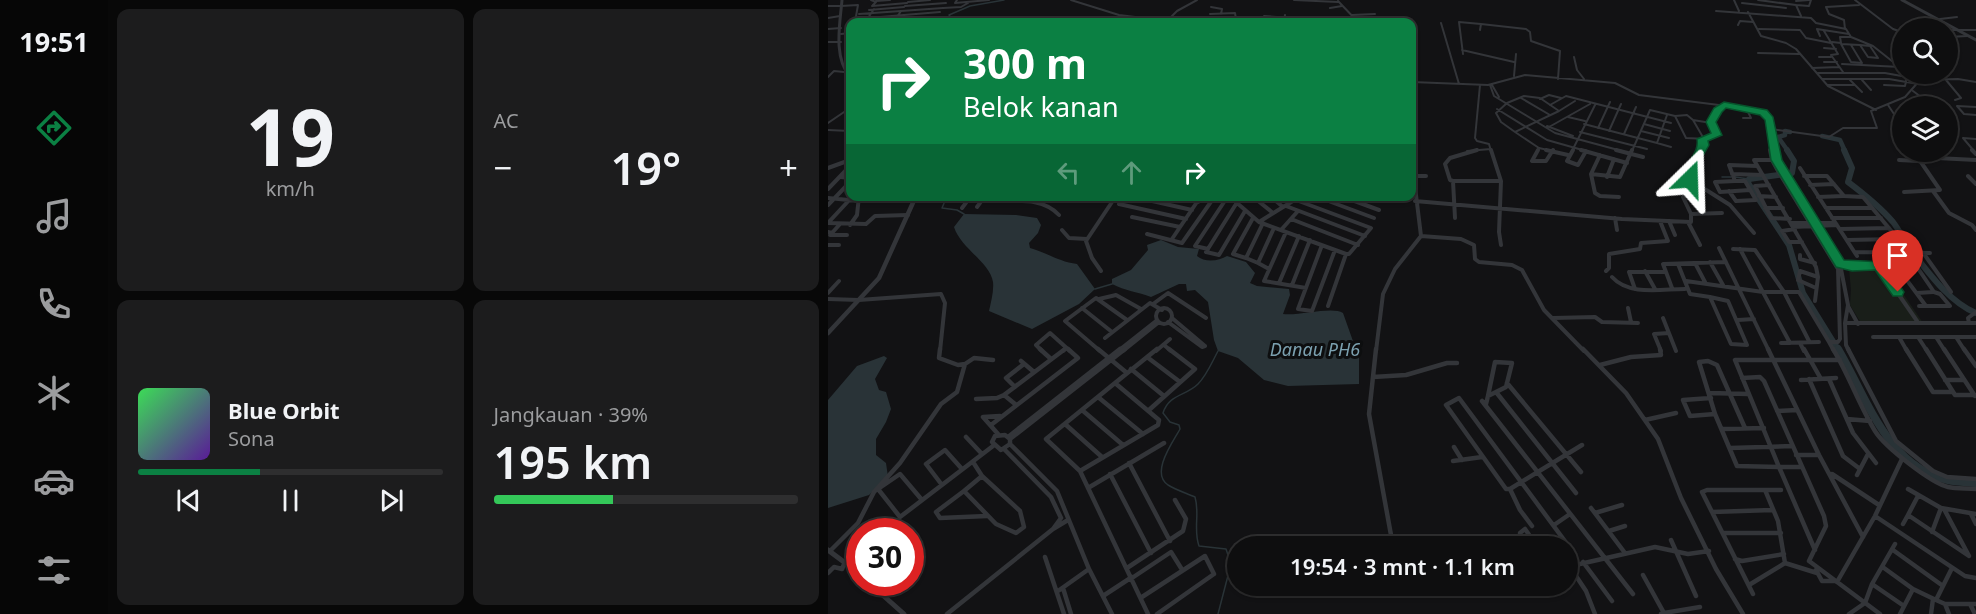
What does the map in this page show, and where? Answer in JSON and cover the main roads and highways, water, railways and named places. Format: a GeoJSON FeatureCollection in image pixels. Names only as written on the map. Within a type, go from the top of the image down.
{"type":"FeatureCollection","features":[{"type":"Feature","properties":{"kind":"water"},"geometry":{"type":"Polygon","coordinates":[[[964,214],[1016,215],[1037,218],[1041,225],[1038,233],[1029,243],[1030,248],[1077,264],[1095,289],[1079,304],[1032,329],[989,311],[993,289],[991,275],[963,242],[954,227],[964,214]]]}},
{"type":"Feature","properties":{"kind":"water","name":"Danau PH6"},"geometry":{"type":"Polygon","coordinates":[[[1161,240],[1178,247],[1199,249],[1197,256],[1204,260],[1216,260],[1227,256],[1246,262],[1255,273],[1250,283],[1257,286],[1289,289],[1290,295],[1283,314],[1331,310],[1343,313],[1359,358],[1359,384],[1288,386],[1264,380],[1238,358],[1218,351],[1208,302],[1195,290],[1187,291],[1186,284],[1179,284],[1151,297],[1112,284],[1112,279],[1131,270],[1148,250],[1147,245],[1161,240]]]}},
{"type":"Feature","properties":{"kind":"water"},"geometry":{"type":"Polygon","coordinates":[[[884,356],[887,358],[875,379],[879,390],[886,392],[891,409],[876,439],[876,455],[886,463],[888,477],[869,495],[828,508],[828,400],[857,366],[884,356]]]}},
{"type":"Feature","properties":{"kind":"waterway"},"geometry":{"type":"LineString","coordinates":[[951,18],[949,15],[970,6],[1004,0]]}},
{"type":"Feature","properties":{"kind":"waterway"},"geometry":{"type":"LineString","coordinates":[[1788,151],[1778,137],[1785,135],[1785,131],[1790,132]]}},
{"type":"Feature","properties":{"kind":"waterway"},"geometry":{"type":"LineString","coordinates":[[1822,136],[1840,140],[1845,151]]}},
{"type":"Feature","properties":{"kind":"waterway"},"geometry":{"type":"LineString","coordinates":[[1787,150],[1794,161],[1792,173],[1749,179],[1748,183],[1789,245],[1803,293],[1839,351]]}},
{"type":"Feature","properties":{"kind":"waterway"},"geometry":{"type":"LineString","coordinates":[[1844,150],[1852,168],[1848,182],[1893,222],[1910,249],[1940,286],[1957,302],[1976,313]]}},
{"type":"Feature","properties":{"kind":"waterway"},"geometry":{"type":"LineString","coordinates":[[1722,177],[1731,177]]}},
{"type":"Feature","properties":{"kind":"waterway"},"geometry":{"type":"LineString","coordinates":[[1735,177],[1749,179]]}},
{"type":"Feature","properties":{"kind":"waterway"},"geometry":{"type":"LineString","coordinates":[[945,201],[942,208],[957,210],[964,214]]}},
{"type":"Feature","properties":{"kind":"waterway"},"geometry":{"type":"LineString","coordinates":[[1095,289],[1112,284]]}},
{"type":"Feature","properties":{"kind":"waterway"},"geometry":{"type":"LineString","coordinates":[[1838,349],[1881,427],[1909,461],[1927,473],[1948,480],[1976,483]]}},
{"type":"Feature","properties":{"kind":"waterway"},"geometry":{"type":"LineString","coordinates":[[1218,351],[1207,373],[1198,384],[1169,402],[1163,413],[1170,422],[1179,425],[1180,429],[1168,449],[1161,473],[1168,485],[1195,497],[1199,546],[1226,549],[1231,564],[1218,614]]}}]}
